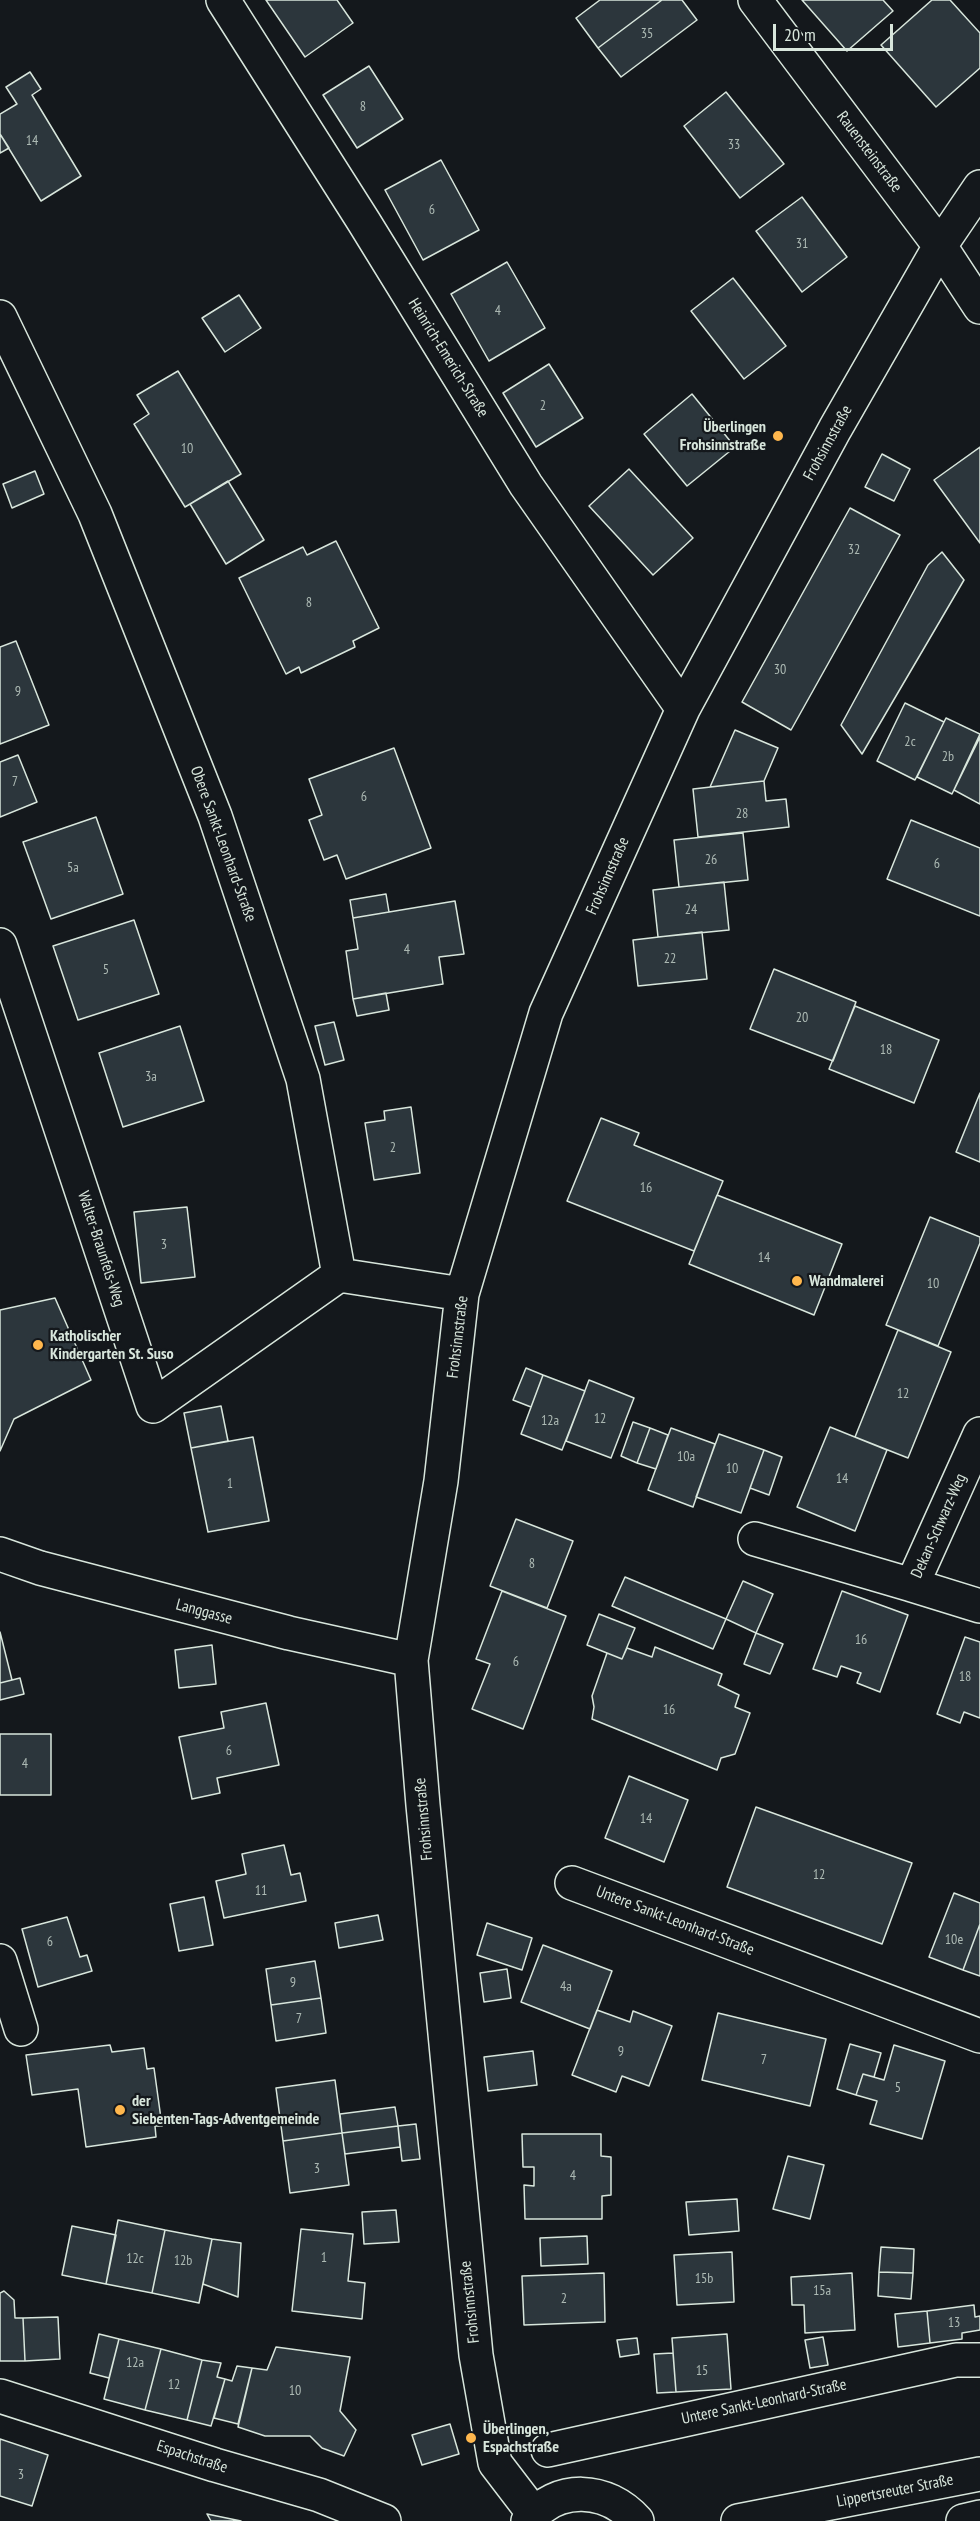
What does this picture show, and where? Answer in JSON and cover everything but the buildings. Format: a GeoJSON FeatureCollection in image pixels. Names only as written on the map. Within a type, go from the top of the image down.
{"type":"FeatureCollection","features":[{"type":"Feature","properties":{"kind":"street","name":"Heinrich-Emerich-Straße"},"geometry":{"type":"LineString","coordinates":[[223,0],[371,232],[526,485],[683,709]]}},
{"type":"Feature","properties":{"kind":"street","name":"Rauensteinstraße"},"geometry":{"type":"LineString","coordinates":[[755,0],[940,246],[980,307]]}},
{"type":"Feature","properties":{"kind":"street","name":"Frohsinnstraße"},"geometry":{"type":"LineString","coordinates":[[531,2517],[495,2463],[476,2355],[426,1840],[411,1660],[441,1481],[462,1294],[546,1013],[683,709],[834,429],[940,246],[980,187]]}},
{"type":"Feature","properties":{"kind":"street","name":"Obere Sankt-Leonhard-Straße"},"geometry":{"type":"LineString","coordinates":[[0,317],[95,514],[215,816],[303,1079],[339,1275]]}},
{"type":"Feature","properties":{"kind":"street","name":"Walter-Braunfels-Weg"},"geometry":{"type":"LineString","coordinates":[[0,945],[153,1406],[339,1275]]}},
{"type":"Feature","properties":{"kind":"street"},"geometry":{"type":"LineString","coordinates":[[339,1275],[462,1294]]}},
{"type":"Feature","properties":{"kind":"street","name":"Dekan-Schwarz-Weg"},"geometry":{"type":"LineString","coordinates":[[912,1585],[980,1434]]}},
{"type":"Feature","properties":{"kind":"street","name":"Dekan-Schwarz-Weg"},"geometry":{"type":"LineString","coordinates":[[755,1539],[980,1606]]}},
{"type":"Feature","properties":{"kind":"street","name":"Langgasse"},"geometry":{"type":"LineString","coordinates":[[0,1554],[40,1568],[289,1634],[411,1660]]}},
{"type":"Feature","properties":{"kind":"street","name":"Untere Sankt-Leonhard-Straße"},"geometry":{"type":"LineString","coordinates":[[572,1883],[980,2036]]}},
{"type":"Feature","properties":{"kind":"street"},"geometry":{"type":"LineString","coordinates":[[0,1961],[21,2029]]}},
{"type":"Feature","properties":{"kind":"street","name":"Untere Sankt-Leonhard-Straße"},"geometry":{"type":"LineString","coordinates":[[548,2450],[956,2360],[980,2360]]}},
{"type":"Feature","properties":{"kind":"street","name":"Espachstraße"},"geometry":{"type":"LineString","coordinates":[[0,2396],[215,2465],[319,2495],[384,2521]]}},
{"type":"Feature","properties":{"kind":"street","name":"Lippertsreuter Straße"},"geometry":{"type":"LineString","coordinates":[[738,2521],[980,2474]]}},
{"type":"Feature","properties":{"kind":"street"},"geometry":{"type":"LineString","coordinates":[[531,2517],[560,2497],[590,2494],[618,2504],[637,2521]]}},
{"type":"Feature","properties":{"kind":"street"},"geometry":{"type":"LineString","coordinates":[[963,2521],[980,2517]]}},
{"type":"Feature","properties":{"kind":"place","name":"Überlingen Frohsinnstraße"},"geometry":{"type":"Point","coordinates":[778,436]}},
{"type":"Feature","properties":{"kind":"place","name":"Wandmalerei"},"geometry":{"type":"Point","coordinates":[797,1281]}},
{"type":"Feature","properties":{"kind":"place","name":"Katholischer Kindergarten St. Suso"},"geometry":{"type":"Point","coordinates":[38,1345]}},
{"type":"Feature","properties":{"kind":"place","name":"der Siebenten-Tags-Adventgemeinde"},"geometry":{"type":"Point","coordinates":[120,2110]}},
{"type":"Feature","properties":{"kind":"place","name":"Überlingen, Espachstraße"},"geometry":{"type":"Point","coordinates":[471,2438]}}]}
